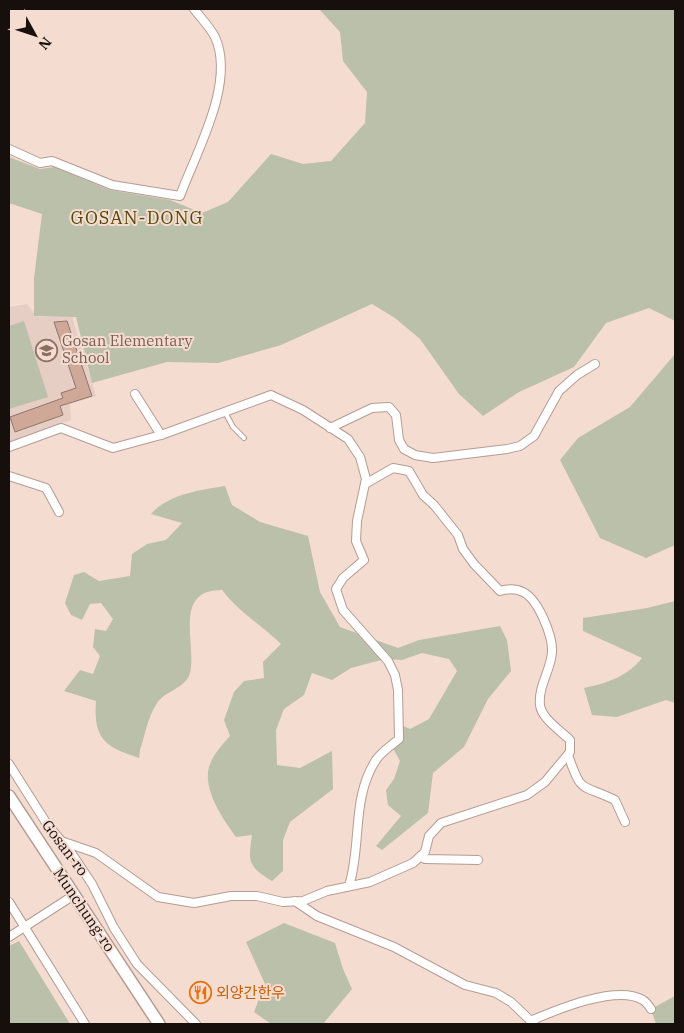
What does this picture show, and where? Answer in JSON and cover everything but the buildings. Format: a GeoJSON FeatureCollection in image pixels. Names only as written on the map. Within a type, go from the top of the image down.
{"type":"FeatureCollection","features":[{"type":"Feature","properties":{"kind":"street"},"geometry":{"type":"LineString","coordinates":[[9,149],[40,163],[52,160],[78,173],[112,185],[180,196],[192,163],[205,140],[217,101],[219,69],[214,37],[194,9]]}},
{"type":"Feature","properties":{"kind":"street"},"geometry":{"type":"LineString","coordinates":[[330,428],[372,408],[389,408],[396,415],[399,440],[404,448],[415,455],[433,458],[520,446],[534,436],[559,391],[577,375],[594,364]]}},
{"type":"Feature","properties":{"kind":"street"},"geometry":{"type":"LineString","coordinates":[[135,394],[161,435]]}},
{"type":"Feature","properties":{"kind":"street"},"geometry":{"type":"LineString","coordinates":[[9,447],[61,428],[113,448],[161,435],[271,395],[303,410],[348,439],[360,456],[366,484],[357,521],[356,541],[364,560],[343,578],[336,589],[343,610],[388,662],[394,675],[398,690],[399,739],[376,758],[368,779],[358,813],[356,858],[350,886]]}},
{"type":"Feature","properties":{"kind":"street"},"geometry":{"type":"LineString","coordinates":[[61,840],[96,853],[158,897],[194,902],[231,896],[257,896],[283,902],[295,901],[393,874],[421,857],[425,852],[429,836],[441,823],[527,795],[545,782],[570,752],[570,740],[546,717],[540,707],[541,691],[552,653],[550,632],[529,596],[513,589],[500,591],[474,564],[463,549],[458,535],[434,505],[423,495],[409,471],[393,468],[366,484]]}},
{"type":"Feature","properties":{"kind":"street"},"geometry":{"type":"LineString","coordinates":[[9,476],[46,488],[59,512]]}},
{"type":"Feature","properties":{"kind":"street"},"geometry":{"type":"LineString","coordinates":[[568,755],[577,780],[583,789],[615,800],[625,822]]}},
{"type":"Feature","properties":{"kind":"street","name":"Gosan-ro"},"geometry":{"type":"LineString","coordinates":[[9,764],[47,824],[61,840],[92,884],[114,928],[137,964],[196,1024]]}},
{"type":"Feature","properties":{"kind":"street","name":"Munchung-ro"},"geometry":{"type":"LineString","coordinates":[[9,796],[159,1024]]}},
{"type":"Feature","properties":{"kind":"street"},"geometry":{"type":"LineString","coordinates":[[421,857],[425,859],[478,860]]}},
{"type":"Feature","properties":{"kind":"street"},"geometry":{"type":"LineString","coordinates":[[9,937],[74,895]]}},
{"type":"Feature","properties":{"kind":"street"},"geometry":{"type":"LineString","coordinates":[[295,901],[316,916],[394,947],[465,985],[496,993],[511,1002],[532,1023],[566,1006],[612,996],[631,996],[644,1000],[651,1009]]}},
{"type":"Feature","properties":{"kind":"street"},"geometry":{"type":"LineString","coordinates":[[9,902],[85,1024]]}},
{"type":"Feature","properties":{"kind":"lane"},"geometry":{"type":"LineString","coordinates":[[225,412],[233,427],[244,438]]}},
{"type":"Feature","properties":{"kind":"shaded area","name":"Gosan Elementary School"},"geometry":{"type":"Polygon","coordinates":[[[27,304],[37,317],[72,316],[96,396],[70,404],[71,420],[9,444],[9,307],[27,304]]]}},
{"type":"Feature","properties":{"kind":"green space"},"geometry":{"type":"Polygon","coordinates":[[[319,9],[675,9],[675,321],[649,308],[606,323],[574,367],[519,392],[483,416],[459,394],[420,339],[395,318],[372,304],[281,345],[218,363],[167,362],[92,383],[76,317],[34,316],[34,278],[42,214],[9,203],[9,157],[40,169],[55,167],[110,190],[170,200],[202,213],[228,202],[271,154],[303,164],[331,161],[365,123],[367,92],[343,61],[340,32],[319,9]]]}},
{"type":"Feature","properties":{"kind":"green space"},"geometry":{"type":"Polygon","coordinates":[[[24,321],[48,397],[9,409],[9,326],[24,321]]]}},
{"type":"Feature","properties":{"kind":"green space"},"geometry":{"type":"Polygon","coordinates":[[[675,354],[675,545],[646,558],[600,538],[560,460],[578,438],[630,407],[675,354]]]}},
{"type":"Feature","properties":{"kind":"green space"},"geometry":{"type":"Polygon","coordinates":[[[225,486],[232,505],[260,522],[308,536],[320,592],[340,627],[398,648],[419,640],[500,626],[507,640],[511,671],[488,699],[464,747],[433,773],[428,813],[382,850],[376,846],[401,816],[388,805],[386,790],[394,779],[400,761],[394,750],[396,723],[410,729],[429,719],[457,671],[449,659],[422,653],[402,660],[385,659],[351,668],[332,680],[312,673],[304,695],[284,709],[276,730],[277,765],[300,768],[332,751],[333,789],[290,822],[283,840],[283,871],[272,881],[258,871],[252,863],[250,852],[252,835],[236,837],[221,815],[210,790],[208,773],[213,758],[230,736],[224,720],[234,692],[244,681],[264,678],[263,662],[281,644],[243,612],[222,590],[207,592],[197,599],[192,609],[190,621],[190,673],[180,686],[165,695],[154,708],[147,726],[139,758],[118,750],[104,740],[97,725],[96,701],[64,691],[80,670],[93,674],[100,656],[93,647],[95,629],[106,631],[113,619],[101,603],[90,604],[82,620],[71,615],[65,603],[74,575],[84,572],[99,581],[130,576],[132,554],[147,544],[166,540],[182,523],[151,514],[158,507],[185,494],[225,486]]]}},
{"type":"Feature","properties":{"kind":"green space"},"geometry":{"type":"Polygon","coordinates":[[[675,601],[675,703],[666,700],[617,717],[592,715],[584,688],[601,684],[623,675],[642,658],[583,631],[583,618],[647,608],[675,601]]]}},
{"type":"Feature","properties":{"kind":"green space"},"geometry":{"type":"Polygon","coordinates":[[[284,923],[335,943],[343,969],[352,989],[323,1024],[271,1024],[254,1012],[265,984],[246,942],[284,923]]]}},
{"type":"Feature","properties":{"kind":"green space"},"geometry":{"type":"Polygon","coordinates":[[[19,941],[70,1024],[9,1024],[9,946],[19,941]]]}},
{"type":"Feature","properties":{"kind":"green space"},"geometry":{"type":"Polygon","coordinates":[[[675,996],[675,1024],[656,1024],[651,1009],[675,996]]]}},
{"type":"Feature","properties":{"kind":"place","name":"Gosan Elementary School"},"geometry":{"type":"Point","coordinates":[46,350]}},
{"type":"Feature","properties":{"kind":"place","name":"외양간한우"},"geometry":{"type":"Point","coordinates":[200,993]}},
{"type":"Feature","properties":{"kind":"district","name":"GOSAN-DONG"},"geometry":{"type":"Point","coordinates":[137,218]}}]}
